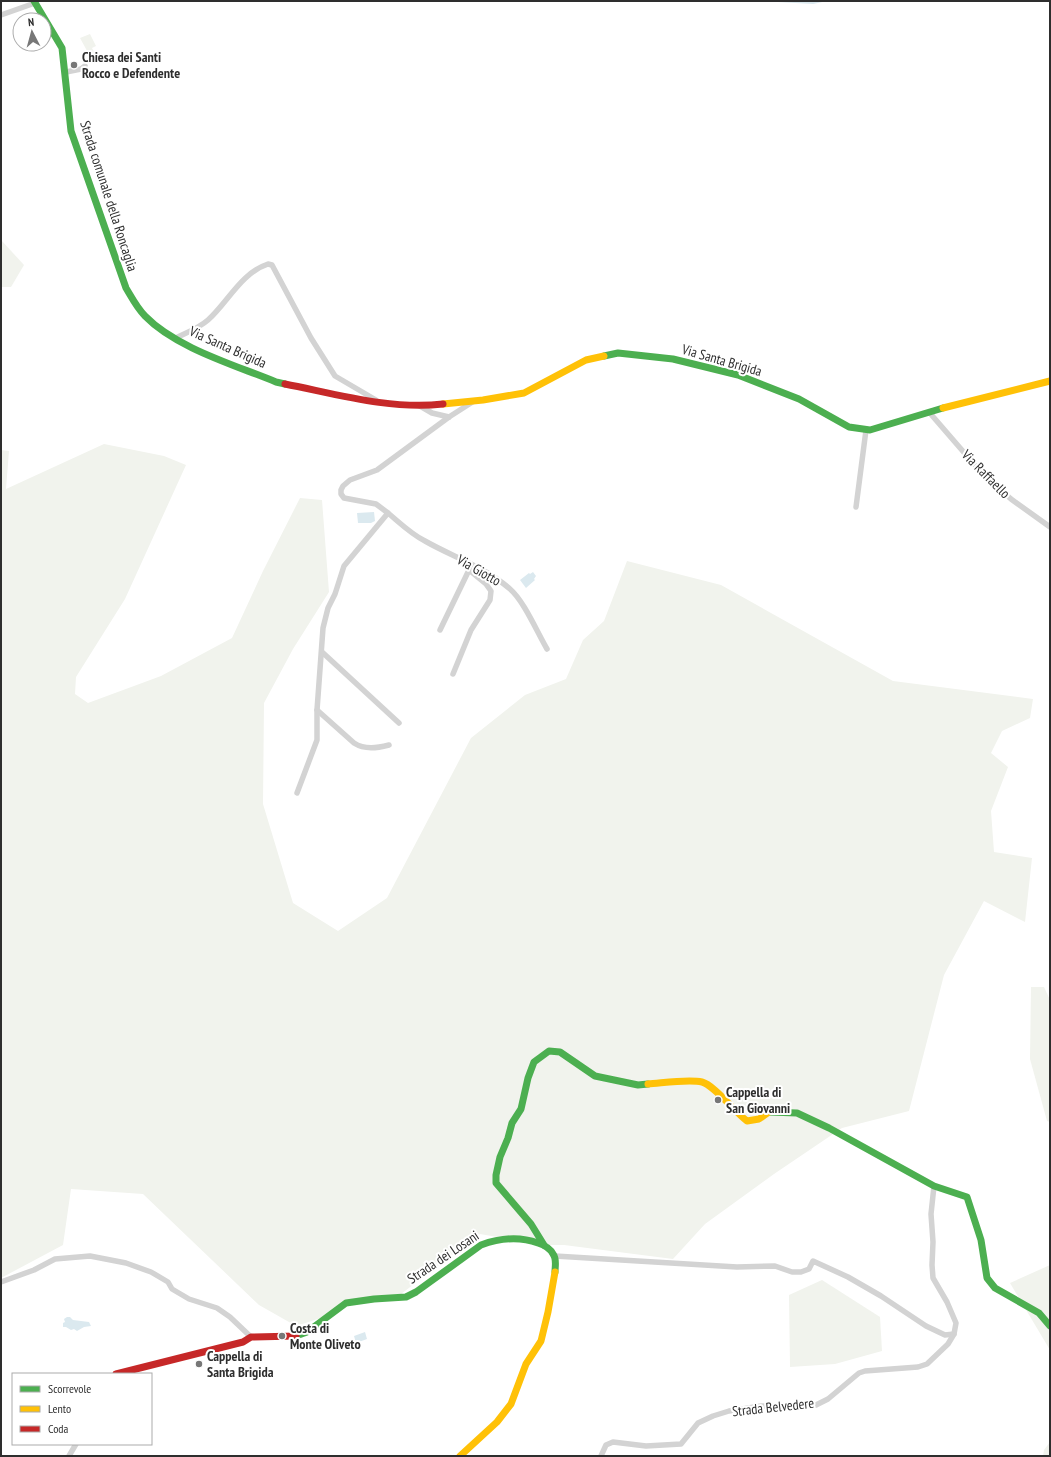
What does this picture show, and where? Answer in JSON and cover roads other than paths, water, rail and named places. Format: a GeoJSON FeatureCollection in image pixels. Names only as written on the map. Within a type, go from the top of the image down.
{"type":"FeatureCollection","features":[{"type":"Feature","properties":{"kind":"street"},"geometry":{"type":"LineString","coordinates":[[1,15],[34,2]]}},
{"type":"Feature","properties":{"kind":"street","name":"Strada comunale della Roncaglia"},"geometry":{"type":"LineString","coordinates":[[34,2],[60,44],[66,72],[71,131],[126,288],[138,308],[146,317],[164,332],[176,338]]}},
{"type":"Feature","properties":{"kind":"street"},"geometry":{"type":"LineString","coordinates":[[66,72],[81,69],[86,66]]}},
{"type":"Feature","properties":{"kind":"street","name":"Via Santa Brigida"},"geometry":{"type":"LineString","coordinates":[[176,338],[208,320],[244,279],[261,266],[268,264],[272,265],[311,338],[335,376],[380,403]]}},
{"type":"Feature","properties":{"kind":"street","name":"Via Santa Brigida"},"geometry":{"type":"LineString","coordinates":[[176,338],[199,351],[276,382],[380,403],[429,406],[475,401],[524,393],[586,360],[618,353],[673,359],[738,375],[799,399],[849,428],[866,430],[929,412],[1050,382]]}},
{"type":"Feature","properties":{"kind":"street"},"geometry":{"type":"LineString","coordinates":[[418,405],[432,413],[449,417],[475,401]]}},
{"type":"Feature","properties":{"kind":"street","name":"Via Raffaello"},"geometry":{"type":"LineString","coordinates":[[929,412],[980,471],[1011,499],[1050,527]]}},
{"type":"Feature","properties":{"kind":"street","name":"Via Giotto"},"geometry":{"type":"LineString","coordinates":[[449,417],[377,470],[350,480],[343,486],[341,494],[344,498],[376,504],[424,541],[477,566],[511,589],[520,601],[546,649]]}},
{"type":"Feature","properties":{"kind":"street"},"geometry":{"type":"LineString","coordinates":[[856,507],[866,430]]}},
{"type":"Feature","properties":{"kind":"street"},"geometry":{"type":"LineString","coordinates":[[297,793],[317,740],[317,710],[323,628],[328,608],[335,594],[344,566],[388,513]]}},
{"type":"Feature","properties":{"kind":"street"},"geometry":{"type":"LineString","coordinates":[[453,674],[471,630],[490,600],[491,591],[486,584],[469,570],[467,562]]}},
{"type":"Feature","properties":{"kind":"street"},"geometry":{"type":"LineString","coordinates":[[440,630],[469,570]]}},
{"type":"Feature","properties":{"kind":"street"},"geometry":{"type":"LineString","coordinates":[[322,652],[399,723]]}},
{"type":"Feature","properties":{"kind":"street"},"geometry":{"type":"LineString","coordinates":[[317,710],[360,747],[371,748],[389,746]]}},
{"type":"Feature","properties":{"kind":"street"},"geometry":{"type":"LineString","coordinates":[[460,1456],[488,1430],[508,1408],[526,1364],[541,1343],[548,1314],[556,1265],[555,1256],[551,1250],[544,1245],[523,1214],[496,1183],[496,1175],[500,1157],[508,1138],[512,1123],[521,1108],[528,1078],[534,1062],[549,1051],[560,1052],[595,1076],[631,1084],[638,1085],[692,1081],[703,1082],[711,1087],[739,1115],[747,1120],[759,1119],[770,1111],[797,1113],[829,1128],[934,1186],[967,1197],[981,1240],[987,1278],[995,1288],[1039,1314],[1050,1326]]}},
{"type":"Feature","properties":{"kind":"street"},"geometry":{"type":"LineString","coordinates":[[555,1256],[737,1267],[775,1266],[792,1272],[801,1272],[809,1269],[813,1261],[881,1296],[926,1326],[945,1335],[954,1334],[956,1329],[954,1318],[947,1302],[933,1278],[931,1214],[934,1186]]}},
{"type":"Feature","properties":{"kind":"street","name":"Strada dei Losani"},"geometry":{"type":"LineString","coordinates":[[119,1373],[243,1342],[251,1337],[299,1336],[307,1332],[346,1303],[374,1298],[406,1297],[416,1292],[481,1245],[491,1241],[512,1237],[544,1245]]}},
{"type":"Feature","properties":{"kind":"street"},"geometry":{"type":"LineString","coordinates":[[1,1282],[34,1270],[55,1259],[90,1256],[126,1263],[151,1272],[168,1282],[172,1289],[189,1299],[217,1308],[230,1317],[251,1337]]}},
{"type":"Feature","properties":{"kind":"street","name":"Strada Belvedere"},"geometry":{"type":"LineString","coordinates":[[601,1456],[606,1445],[613,1442],[646,1446],[681,1444],[702,1420],[729,1411],[766,1405],[807,1406],[816,1404],[828,1399],[859,1373],[875,1370],[911,1369],[927,1364],[948,1344],[954,1334]]}},
{"type":"Feature","properties":{"kind":"street"},"geometry":{"type":"LineString","coordinates":[[69,1456],[75,1445]]}},
{"type":"Feature","properties":{"kind":"waterway"},"geometry":{"type":"LineString","coordinates":[[778,1],[813,3],[822,1]]}},
{"type":"Feature","properties":{"kind":"place","name":"Chiesa dei Santi Rocco e Defendente"},"geometry":{"type":"Point","coordinates":[74,65]}},
{"type":"Feature","properties":{"kind":"place","name":"Cappella di San Giovanni"},"geometry":{"type":"Point","coordinates":[718,1100]}},
{"type":"Feature","properties":{"kind":"place","name":"Costa di Monte Oliveto"},"geometry":{"type":"Point","coordinates":[282,1336]}},
{"type":"Feature","properties":{"kind":"place","name":"Cappella di Santa Brigida"},"geometry":{"type":"Point","coordinates":[199,1364]}}]}
